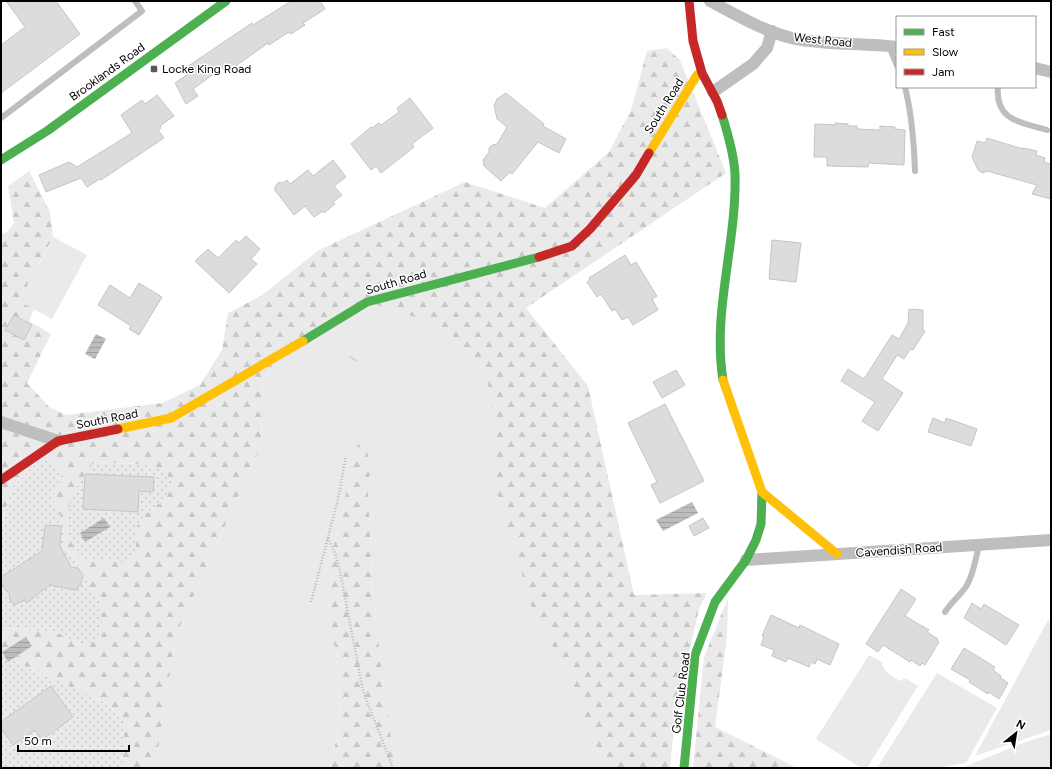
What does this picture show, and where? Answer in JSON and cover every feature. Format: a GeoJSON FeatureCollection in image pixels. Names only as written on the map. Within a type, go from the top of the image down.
{"type":"FeatureCollection","features":[{"type":"Feature","properties":{"kind":"street","name":"Brooklands Road"},"geometry":{"type":"LineString","coordinates":[[1,160],[47,132],[226,1]]}},
{"type":"Feature","properties":{"kind":"street"},"geometry":{"type":"LineString","coordinates":[[689,1],[693,41],[702,73],[718,101],[730,140],[736,173],[734,213],[719,339],[723,382],[762,492],[837,554]]}},
{"type":"Feature","properties":{"kind":"street","name":"West Road"},"geometry":{"type":"LineString","coordinates":[[710,1],[743,19],[796,39],[829,43],[893,46]]}},
{"type":"Feature","properties":{"kind":"street"},"geometry":{"type":"LineString","coordinates":[[713,92],[754,64],[767,48],[772,31]]}},
{"type":"Feature","properties":{"kind":"street"},"geometry":{"type":"LineString","coordinates":[[1036,68],[1051,72]]}},
{"type":"Feature","properties":{"kind":"street","name":"South Road"},"geometry":{"type":"LineString","coordinates":[[1,480],[58,441],[171,418],[293,347],[366,302],[545,255],[572,246],[590,229],[636,175],[697,76],[702,73]]}},
{"type":"Feature","properties":{"kind":"street"},"geometry":{"type":"LineString","coordinates":[[1,422],[58,441]]}},
{"type":"Feature","properties":{"kind":"street","name":"Golf Club Road"},"geometry":{"type":"LineString","coordinates":[[684,768],[695,656],[715,602],[746,560],[756,540],[761,524],[762,492]]}},
{"type":"Feature","properties":{"kind":"street","name":"Cavendish Road"},"geometry":{"type":"LineString","coordinates":[[746,560],[1051,540]]}},
{"type":"Feature","properties":{"kind":"lane"},"geometry":{"type":"LineString","coordinates":[[1,118],[142,11],[135,1]]}},
{"type":"Feature","properties":{"kind":"lane"},"geometry":{"type":"LineString","coordinates":[[893,46],[896,61]]}},
{"type":"Feature","properties":{"kind":"lane"},"geometry":{"type":"LineString","coordinates":[[905,88],[911,108],[915,171]]}},
{"type":"Feature","properties":{"kind":"lane"},"geometry":{"type":"LineString","coordinates":[[998,88],[997,98],[1003,112],[1021,122],[1047,130]]}},
{"type":"Feature","properties":{"kind":"lane"},"geometry":{"type":"LineString","coordinates":[[945,612],[968,583],[978,545]]}},
{"type":"Feature","properties":{"kind":"path"},"geometry":{"type":"LineString","coordinates":[[350,357],[357,361]]}},
{"type":"Feature","properties":{"kind":"path"},"geometry":{"type":"LineString","coordinates":[[311,602],[327,546],[346,456]]}},
{"type":"Feature","properties":{"kind":"path"},"geometry":{"type":"LineString","coordinates":[[328,538],[336,553],[340,566],[363,691],[393,768]]}},
{"type":"Feature","properties":{"kind":"green space"},"geometry":{"type":"Polygon","coordinates":[[[667,48],[680,60],[726,173],[526,308],[588,386],[634,595],[707,593],[699,609],[675,718],[670,768],[605,768],[568,673],[533,612],[498,495],[494,423],[486,372],[471,353],[437,324],[367,302],[293,347],[263,378],[261,445],[176,635],[155,768],[122,768],[124,721],[112,708],[104,702],[16,661],[6,654],[1,648],[2,637],[7,628],[56,632],[82,645],[100,601],[63,543],[63,522],[52,498],[63,472],[12,488],[1,526],[1,234],[7,232],[14,223],[8,186],[29,171],[50,212],[53,237],[19,301],[34,309],[29,321],[51,334],[27,383],[49,407],[66,415],[162,403],[200,385],[222,350],[228,313],[261,296],[319,250],[465,182],[545,208],[609,152],[631,110],[647,51],[667,48]],[[93,463],[103,559],[127,562],[136,551],[136,527],[147,513],[166,498],[140,464],[93,463]]]}},
{"type":"Feature","properties":{"kind":"green space"},"geometry":{"type":"Polygon","coordinates":[[[53,237],[87,255],[52,319],[19,301],[53,237]]]}},
{"type":"Feature","properties":{"kind":"green space"},"geometry":{"type":"Polygon","coordinates":[[[367,302],[437,324],[471,353],[486,372],[520,567],[533,612],[568,673],[605,768],[395,768],[373,600],[368,487],[371,467],[343,509],[332,552],[328,612],[337,658],[340,722],[330,768],[155,768],[176,635],[261,445],[263,378],[293,347],[367,302]]]}},
{"type":"Feature","properties":{"kind":"green space"},"geometry":{"type":"Polygon","coordinates":[[[359,443],[368,454],[371,467],[368,487],[373,600],[395,768],[330,768],[340,722],[337,658],[328,612],[332,552],[343,509],[354,451],[359,443]]]}},
{"type":"Feature","properties":{"kind":"green space"},"geometry":{"type":"Polygon","coordinates":[[[40,460],[52,460],[63,472],[52,498],[63,522],[63,543],[100,601],[102,621],[101,639],[82,645],[56,632],[7,628],[1,636],[1,526],[12,488],[40,460]]]}},
{"type":"Feature","properties":{"kind":"green space"},"geometry":{"type":"Polygon","coordinates":[[[93,463],[140,464],[160,469],[172,480],[166,498],[147,513],[136,527],[136,551],[127,563],[103,559],[78,558],[67,529],[70,502],[82,478],[93,463]]]}},
{"type":"Feature","properties":{"kind":"green space"},"geometry":{"type":"Polygon","coordinates":[[[728,598],[727,637],[715,727],[797,768],[693,768],[704,657],[728,598]]]}},
{"type":"Feature","properties":{"kind":"green space"},"geometry":{"type":"Polygon","coordinates":[[[1048,620],[1051,622],[1051,730],[975,756],[1048,620]]]}},
{"type":"Feature","properties":{"kind":"green space"},"geometry":{"type":"Polygon","coordinates":[[[1,648],[5,654],[36,672],[106,703],[124,721],[122,768],[1,768],[1,648]]]}},
{"type":"Feature","properties":{"kind":"green space"},"geometry":{"type":"Polygon","coordinates":[[[869,655],[882,662],[882,665],[891,676],[901,681],[905,678],[918,686],[867,768],[861,768],[816,739],[869,655]]]}},
{"type":"Feature","properties":{"kind":"green space"},"geometry":{"type":"Polygon","coordinates":[[[937,673],[997,708],[966,763],[937,768],[877,768],[937,673]]]}},
{"type":"Feature","properties":{"kind":"green space"},"geometry":{"type":"Polygon","coordinates":[[[1051,734],[1051,768],[961,768],[1023,743],[1051,734]]]}},
{"type":"Feature","properties":{"kind":"shaded area"},"geometry":{"type":"Polygon","coordinates":[[[96,334],[106,339],[95,359],[85,354],[96,334]]]}},
{"type":"Feature","properties":{"kind":"shaded area"},"geometry":{"type":"Polygon","coordinates":[[[692,502],[698,513],[663,531],[656,520],[692,502]]]}},
{"type":"Feature","properties":{"kind":"shaded area"},"geometry":{"type":"Polygon","coordinates":[[[104,518],[110,527],[85,542],[80,533],[104,518]]]}},
{"type":"Feature","properties":{"kind":"shaded area"},"geometry":{"type":"Polygon","coordinates":[[[26,637],[32,646],[8,662],[2,652],[26,637]]]}},
{"type":"Feature","properties":{"kind":"building"},"geometry":{"type":"Polygon","coordinates":[[[6,1],[56,1],[80,34],[1,93],[1,45],[25,27],[6,1]]]}},
{"type":"Feature","properties":{"kind":"building"},"geometry":{"type":"Polygon","coordinates":[[[291,1],[320,1],[325,9],[303,23],[305,25],[291,34],[289,32],[269,45],[268,43],[226,73],[222,68],[193,89],[198,96],[186,104],[175,83],[188,74],[184,69],[252,23],[253,25],[291,1]]]}},
{"type":"Feature","properties":{"kind":"building"},"geometry":{"type":"Polygon","coordinates":[[[506,93],[544,124],[543,126],[566,139],[559,153],[538,142],[512,174],[510,172],[501,181],[484,166],[483,160],[489,152],[489,148],[492,145],[497,144],[507,127],[497,119],[494,106],[497,99],[506,93]]]}},
{"type":"Feature","properties":{"kind":"building"},"geometry":{"type":"Polygon","coordinates":[[[157,95],[174,116],[160,126],[161,128],[158,130],[164,138],[101,180],[100,179],[87,187],[81,178],[46,192],[39,175],[69,162],[77,167],[132,133],[121,115],[142,100],[145,104],[157,95]]]}},
{"type":"Feature","properties":{"kind":"building"},"geometry":{"type":"Polygon","coordinates":[[[410,98],[433,128],[412,144],[414,147],[381,173],[376,166],[371,170],[351,144],[371,127],[372,128],[379,123],[381,125],[399,112],[397,108],[410,98]]]}},
{"type":"Feature","properties":{"kind":"building"},"geometry":{"type":"Polygon","coordinates":[[[835,123],[848,124],[848,126],[857,126],[857,129],[880,130],[880,126],[895,127],[895,129],[905,130],[904,165],[869,163],[868,167],[827,166],[827,157],[814,157],[815,124],[835,125],[835,123]]]}},
{"type":"Feature","properties":{"kind":"building"},"geometry":{"type":"Polygon","coordinates":[[[987,138],[1023,149],[1037,151],[1036,155],[1045,158],[1044,162],[1051,164],[1051,199],[1032,194],[1037,185],[987,171],[983,173],[978,170],[972,157],[977,141],[985,143],[987,138]]]}},
{"type":"Feature","properties":{"kind":"building"},"geometry":{"type":"Polygon","coordinates":[[[333,160],[346,177],[334,186],[342,195],[333,202],[335,204],[324,213],[323,211],[314,217],[305,206],[294,215],[274,189],[277,184],[279,182],[283,183],[287,180],[290,184],[308,170],[313,176],[333,160]]]}},
{"type":"Feature","properties":{"kind":"building"},"geometry":{"type":"Polygon","coordinates":[[[246,236],[260,249],[251,259],[257,264],[229,293],[195,261],[208,249],[218,258],[236,240],[239,243],[246,236]]]}},
{"type":"Feature","properties":{"kind":"building"},"geometry":{"type":"Polygon","coordinates":[[[772,240],[801,243],[796,282],[769,279],[772,240]]]}},
{"type":"Feature","properties":{"kind":"building"},"geometry":{"type":"Polygon","coordinates":[[[625,255],[631,265],[636,262],[657,296],[652,299],[658,310],[633,325],[628,317],[622,320],[615,309],[612,311],[601,294],[597,297],[587,282],[590,280],[589,278],[625,255]]]}},
{"type":"Feature","properties":{"kind":"building"},"geometry":{"type":"Polygon","coordinates":[[[139,283],[162,297],[139,335],[129,329],[131,326],[98,305],[110,285],[130,298],[139,283]]]}},
{"type":"Feature","properties":{"kind":"building"},"geometry":{"type":"Polygon","coordinates":[[[909,309],[923,310],[923,330],[925,331],[913,350],[910,349],[904,359],[897,355],[882,379],[903,393],[878,431],[862,421],[875,402],[841,381],[848,369],[864,379],[892,335],[899,339],[908,323],[909,309]]]}},
{"type":"Feature","properties":{"kind":"building"},"geometry":{"type":"Polygon","coordinates":[[[14,315],[32,325],[24,340],[5,330],[14,315]]]}},
{"type":"Feature","properties":{"kind":"building"},"geometry":{"type":"Polygon","coordinates":[[[676,370],[685,385],[662,398],[653,382],[676,370]]]}},
{"type":"Feature","properties":{"kind":"building"},"geometry":{"type":"Polygon","coordinates":[[[665,404],[704,481],[660,503],[651,485],[657,482],[628,423],[665,404]]]}},
{"type":"Feature","properties":{"kind":"building"},"geometry":{"type":"Polygon","coordinates":[[[933,418],[945,423],[946,418],[977,429],[971,446],[928,432],[933,418]]]}},
{"type":"Feature","properties":{"kind":"building"},"geometry":{"type":"Polygon","coordinates":[[[85,474],[154,477],[153,492],[139,491],[138,512],[83,509],[85,474]]]}},
{"type":"Feature","properties":{"kind":"building"},"geometry":{"type":"Polygon","coordinates":[[[703,518],[709,528],[694,536],[689,526],[703,518]]]}},
{"type":"Feature","properties":{"kind":"building"},"geometry":{"type":"Polygon","coordinates":[[[45,525],[61,526],[60,546],[71,567],[78,568],[83,576],[81,584],[76,590],[53,586],[51,584],[27,603],[25,600],[14,605],[9,598],[10,595],[1,583],[1,577],[42,551],[45,525]]]}},
{"type":"Feature","properties":{"kind":"building"},"geometry":{"type":"Polygon","coordinates":[[[901,589],[916,599],[905,616],[929,630],[927,632],[938,639],[937,640],[939,642],[925,665],[922,663],[920,666],[911,660],[910,662],[883,645],[878,652],[866,644],[901,589]]]}},
{"type":"Feature","properties":{"kind":"building"},"geometry":{"type":"Polygon","coordinates":[[[972,603],[981,609],[984,604],[1019,625],[1006,645],[964,618],[972,603]]]}},
{"type":"Feature","properties":{"kind":"building"},"geometry":{"type":"Polygon","coordinates":[[[771,615],[799,628],[800,625],[839,644],[830,665],[817,659],[815,664],[811,662],[809,667],[788,658],[786,662],[772,656],[774,650],[761,645],[764,637],[762,636],[771,615]]]}},
{"type":"Feature","properties":{"kind":"building"},"geometry":{"type":"Polygon","coordinates":[[[964,648],[995,667],[993,670],[1008,683],[999,699],[989,692],[988,694],[969,682],[970,680],[951,669],[964,648]]]}},
{"type":"Feature","properties":{"kind":"building"},"geometry":{"type":"Polygon","coordinates":[[[51,686],[73,717],[42,740],[35,730],[13,745],[1,728],[1,722],[51,686]]]}},
{"type":"Feature","properties":{"kind":"traffic: fast"},"geometry":{"type":"LineString","coordinates":[[1,160],[47,131],[226,1]]}},
{"type":"Feature","properties":{"kind":"traffic: fast"},"geometry":{"type":"LineString","coordinates":[[722,115],[732,152],[735,174],[735,200],[722,303],[720,354],[723,380]]}},
{"type":"Feature","properties":{"kind":"traffic: fast"},"geometry":{"type":"LineString","coordinates":[[303,341],[367,302],[539,257]]}},
{"type":"Feature","properties":{"kind":"traffic: fast"},"geometry":{"type":"LineString","coordinates":[[684,768],[695,655],[715,602],[746,560],[756,540],[761,524],[762,492]]}},
{"type":"Feature","properties":{"kind":"traffic: slow"},"geometry":{"type":"LineString","coordinates":[[649,153],[697,75],[702,73]]}},
{"type":"Feature","properties":{"kind":"traffic: slow"},"geometry":{"type":"LineString","coordinates":[[118,429],[171,418],[303,341]]}},
{"type":"Feature","properties":{"kind":"traffic: slow"},"geometry":{"type":"LineString","coordinates":[[723,380],[762,492],[837,554]]}},
{"type":"Feature","properties":{"kind":"traffic: jam"},"geometry":{"type":"LineString","coordinates":[[689,1],[693,41],[702,73],[717,101],[722,115]]}},
{"type":"Feature","properties":{"kind":"traffic: jam"},"geometry":{"type":"LineString","coordinates":[[539,257],[572,246],[590,229],[636,175],[649,153]]}},
{"type":"Feature","properties":{"kind":"traffic: jam"},"geometry":{"type":"LineString","coordinates":[[1,480],[58,441],[118,429]]}},
{"type":"Feature","properties":{"kind":"place","name":"Locke King Road"},"geometry":{"type":"Point","coordinates":[154,69]}}]}
